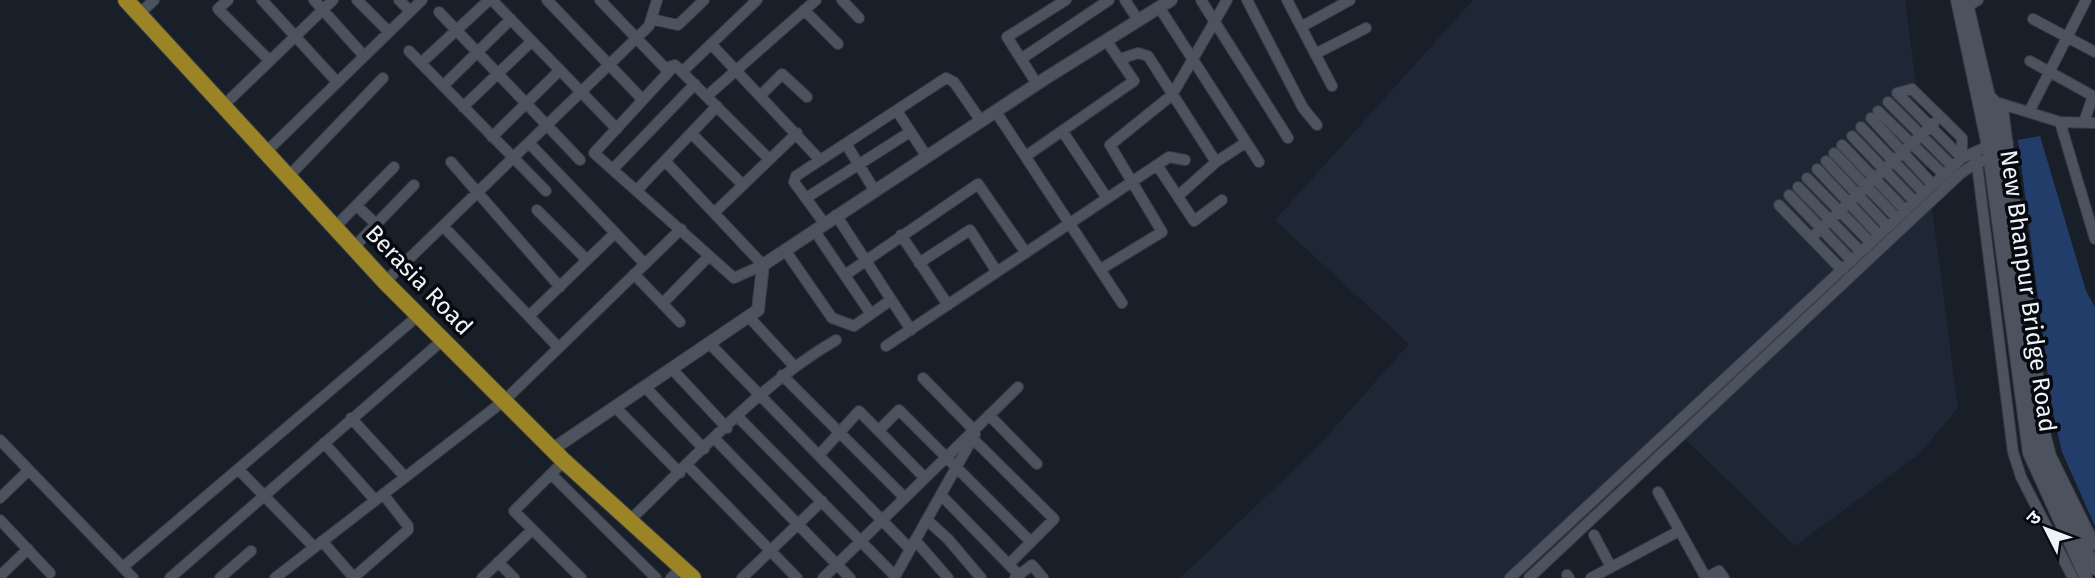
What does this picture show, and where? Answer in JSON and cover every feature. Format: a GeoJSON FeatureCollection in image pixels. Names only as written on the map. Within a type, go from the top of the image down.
{"type":"FeatureCollection","features":[{"type":"Feature","properties":{"kind":"main road","name":"Berasia Road"},"geometry":{"type":"LineString","coordinates":[[126,0],[355,246],[385,282],[444,338],[564,461],[682,574]]}},
{"type":"Feature","properties":{"kind":"street"},"geometry":{"type":"LineString","coordinates":[[139,14],[154,0]]}},
{"type":"Feature","properties":{"kind":"street"},"geometry":{"type":"LineString","coordinates":[[228,0],[218,9],[270,61]]}},
{"type":"Feature","properties":{"kind":"street"},"geometry":{"type":"LineString","coordinates":[[262,0],[337,82]]}},
{"type":"Feature","properties":{"kind":"street"},"geometry":{"type":"LineString","coordinates":[[314,0],[364,56]]}},
{"type":"Feature","properties":{"kind":"street"},"geometry":{"type":"LineString","coordinates":[[223,106],[333,0]]}},
{"type":"Feature","properties":{"kind":"street"},"geometry":{"type":"LineString","coordinates":[[356,0],[388,32]]}},
{"type":"Feature","properties":{"kind":"street"},"geometry":{"type":"LineString","coordinates":[[400,0],[410,11]]}},
{"type":"Feature","properties":{"kind":"street"},"geometry":{"type":"LineString","coordinates":[[267,151],[422,0]]}},
{"type":"Feature","properties":{"kind":"street"},"geometry":{"type":"LineString","coordinates":[[421,63],[490,0],[617,129]]}},
{"type":"Feature","properties":{"kind":"street"},"geometry":{"type":"LineString","coordinates":[[547,0],[643,100]]}},
{"type":"Feature","properties":{"kind":"street"},"geometry":{"type":"LineString","coordinates":[[600,0],[665,68],[678,68],[769,159]]}},
{"type":"Feature","properties":{"kind":"street"},"geometry":{"type":"LineString","coordinates":[[651,19],[678,25],[704,0]]}},
{"type":"Feature","properties":{"kind":"street"},"geometry":{"type":"LineString","coordinates":[[757,0],[711,44],[678,68],[643,100],[594,153],[734,278],[763,265],[1037,84],[1171,0]]}},
{"type":"Feature","properties":{"kind":"street"},"geometry":{"type":"LineString","coordinates":[[707,96],[816,0]]}},
{"type":"Feature","properties":{"kind":"street"},"geometry":{"type":"LineString","coordinates":[[842,0],[859,18]]}},
{"type":"Feature","properties":{"kind":"street"},"geometry":{"type":"LineString","coordinates":[[1037,84],[1007,37],[1066,0]]}},
{"type":"Feature","properties":{"kind":"street"},"geometry":{"type":"LineString","coordinates":[[1021,59],[1109,0]]}},
{"type":"Feature","properties":{"kind":"street"},"geometry":{"type":"LineString","coordinates":[[1125,0],[1138,20]]}},
{"type":"Feature","properties":{"kind":"street"},"geometry":{"type":"LineString","coordinates":[[1201,0],[1288,138]]}},
{"type":"Feature","properties":{"kind":"street"},"geometry":{"type":"LineString","coordinates":[[1101,269],[1161,232],[1110,145],[1172,96],[1227,0]]}},
{"type":"Feature","properties":{"kind":"street"},"geometry":{"type":"LineString","coordinates":[[1247,0],[1303,108],[1317,125]]}},
{"type":"Feature","properties":{"kind":"street"},"geometry":{"type":"LineString","coordinates":[[1301,27],[1350,0]]}},
{"type":"Feature","properties":{"kind":"street"},"geometry":{"type":"LineString","coordinates":[[385,282],[649,26],[656,1]]}},
{"type":"Feature","properties":{"kind":"street"},"geometry":{"type":"LineString","coordinates":[[1289,1],[1332,86]]}},
{"type":"Feature","properties":{"kind":"street","name":"New Bhanpur Bridge Road"},"geometry":{"type":"LineString","coordinates":[[1967,1],[1994,99],[1993,153]]}},
{"type":"Feature","properties":{"kind":"street","name":"New Bhanpur Bridge Road"},"geometry":{"type":"LineString","coordinates":[[1967,1],[2040,450],[2052,490],[2086,578]]}},
{"type":"Feature","properties":{"kind":"street"},"geometry":{"type":"LineString","coordinates":[[2029,112],[2084,4],[2095,13]]}},
{"type":"Feature","properties":{"kind":"street"},"geometry":{"type":"LineString","coordinates":[[1159,7],[1259,162]]}},
{"type":"Feature","properties":{"kind":"street"},"geometry":{"type":"LineString","coordinates":[[804,10],[838,44]]}},
{"type":"Feature","properties":{"kind":"street"},"geometry":{"type":"LineString","coordinates":[[439,12],[496,75],[580,160]]}},
{"type":"Feature","properties":{"kind":"street"},"geometry":{"type":"LineString","coordinates":[[443,86],[511,19]]}},
{"type":"Feature","properties":{"kind":"street"},"geometry":{"type":"LineString","coordinates":[[2033,19],[2095,52]]}},
{"type":"Feature","properties":{"kind":"street"},"geometry":{"type":"LineString","coordinates":[[1315,54],[1366,29]]}},
{"type":"Feature","properties":{"kind":"street"},"geometry":{"type":"LineString","coordinates":[[1026,156],[1134,81],[1107,40]]}},
{"type":"Feature","properties":{"kind":"street"},"geometry":{"type":"LineString","coordinates":[[463,107],[532,41]]}},
{"type":"Feature","properties":{"kind":"street"},"geometry":{"type":"LineString","coordinates":[[711,44],[820,160]]}},
{"type":"Feature","properties":{"kind":"street"},"geometry":{"type":"LineString","coordinates":[[410,51],[546,191]]}},
{"type":"Feature","properties":{"kind":"street"},"geometry":{"type":"LineString","coordinates":[[1120,59],[1138,53],[1148,56],[1216,163]]}},
{"type":"Feature","properties":{"kind":"street"},"geometry":{"type":"LineString","coordinates":[[1994,99],[2060,122],[2090,123],[2094,95],[2030,61]]}},
{"type":"Feature","properties":{"kind":"street"},"geometry":{"type":"LineString","coordinates":[[492,137],[560,70]]}},
{"type":"Feature","properties":{"kind":"street"},"geometry":{"type":"LineString","coordinates":[[760,96],[782,74],[807,97]]}},
{"type":"Feature","properties":{"kind":"street"},"geometry":{"type":"LineString","coordinates":[[289,176],[383,78]]}},
{"type":"Feature","properties":{"kind":"street"},"geometry":{"type":"LineString","coordinates":[[872,314],[845,275],[794,178],[946,78],[954,82],[981,121]]}},
{"type":"Feature","properties":{"kind":"street"},"geometry":{"type":"LineString","coordinates":[[613,169],[695,84]]}},
{"type":"Feature","properties":{"kind":"street"},"geometry":{"type":"LineString","coordinates":[[1953,167],[1897,93],[1912,89],[1962,138],[1962,158]]}},
{"type":"Feature","properties":{"kind":"street"},"geometry":{"type":"LineString","coordinates":[[1888,102],[1962,158]]}},
{"type":"Feature","properties":{"kind":"street"},"geometry":{"type":"LineString","coordinates":[[637,190],[717,106]]}},
{"type":"Feature","properties":{"kind":"street"},"geometry":{"type":"LineString","coordinates":[[897,111],[927,157]]}},
{"type":"Feature","properties":{"kind":"street"},"geometry":{"type":"LineString","coordinates":[[996,112],[1122,303]]}},
{"type":"Feature","properties":{"kind":"street"},"geometry":{"type":"LineString","coordinates":[[1875,114],[1907,148],[1933,185]]}},
{"type":"Feature","properties":{"kind":"street"},"geometry":{"type":"LineString","coordinates":[[1811,238],[1941,117]]}},
{"type":"Feature","properties":{"kind":"street"},"geometry":{"type":"LineString","coordinates":[[2060,122],[2095,239]]}},
{"type":"Feature","properties":{"kind":"street"},"geometry":{"type":"LineString","coordinates":[[1861,127],[1924,193]]}},
{"type":"Feature","properties":{"kind":"street"},"geometry":{"type":"LineString","coordinates":[[806,198],[911,132]]}},
{"type":"Feature","properties":{"kind":"street"},"geometry":{"type":"LineString","coordinates":[[1063,132],[1107,198]]}},
{"type":"Feature","properties":{"kind":"street"},"geometry":{"type":"LineString","coordinates":[[715,212],[797,133]]}},
{"type":"Feature","properties":{"kind":"street"},"geometry":{"type":"LineString","coordinates":[[692,134],[743,185]]}},
{"type":"Feature","properties":{"kind":"street"},"geometry":{"type":"LineString","coordinates":[[1852,136],[1915,202]]}},
{"type":"Feature","properties":{"kind":"street"},"geometry":{"type":"LineString","coordinates":[[529,143],[645,264]]}},
{"type":"Feature","properties":{"kind":"street"},"geometry":{"type":"LineString","coordinates":[[1178,196],[1216,163],[1245,143]]}},
{"type":"Feature","properties":{"kind":"street"},"geometry":{"type":"LineString","coordinates":[[846,144],[875,191]]}},
{"type":"Feature","properties":{"kind":"street"},"geometry":{"type":"LineString","coordinates":[[1907,148],[1944,175]]}},
{"type":"Feature","properties":{"kind":"street"},"geometry":{"type":"LineString","coordinates":[[1888,227],[1866,186],[1834,153],[1866,186],[1901,214]]}},
{"type":"Feature","properties":{"kind":"street"},"geometry":{"type":"LineString","coordinates":[[1529,578],[1551,547],[1962,158],[1993,153]]}},
{"type":"Feature","properties":{"kind":"street"},"geometry":{"type":"LineString","coordinates":[[1993,153],[2046,437],[2051,456],[2095,545]]}},
{"type":"Feature","properties":{"kind":"street"},"geometry":{"type":"LineString","coordinates":[[1510,578],[1551,547],[1884,248],[1960,174],[1993,153]]}},
{"type":"Feature","properties":{"kind":"street"},"geometry":{"type":"LineString","coordinates":[[1993,153],[2013,452],[2021,477],[2073,578]]}},
{"type":"Feature","properties":{"kind":"street"},"geometry":{"type":"LineString","coordinates":[[886,346],[1169,157],[1185,160]]}},
{"type":"Feature","properties":{"kind":"street"},"geometry":{"type":"LineString","coordinates":[[553,449],[758,310],[763,265],[665,161]]}},
{"type":"Feature","properties":{"kind":"street"},"geometry":{"type":"LineString","coordinates":[[451,162],[560,287]]}},
{"type":"Feature","properties":{"kind":"street"},"geometry":{"type":"LineString","coordinates":[[1157,165],[1194,221],[1222,200]]}},
{"type":"Feature","properties":{"kind":"street"},"geometry":{"type":"LineString","coordinates":[[335,227],[394,167]]}},
{"type":"Feature","properties":{"kind":"street"},"geometry":{"type":"LineString","coordinates":[[1817,169],[1844,207]]}},
{"type":"Feature","properties":{"kind":"street"},"geometry":{"type":"LineString","coordinates":[[1807,178],[1844,207],[1875,239]]}},
{"type":"Feature","properties":{"kind":"street"},"geometry":{"type":"LineString","coordinates":[[845,275],[864,259],[978,184],[1026,253]]}},
{"type":"Feature","properties":{"kind":"street"},"geometry":{"type":"LineString","coordinates":[[355,246],[414,185]]}},
{"type":"Feature","properties":{"kind":"street"},"geometry":{"type":"LineString","coordinates":[[1852,261],[1821,228],[1793,191],[1830,220],[1861,252]]}},
{"type":"Feature","properties":{"kind":"street"},"geometry":{"type":"LineString","coordinates":[[1779,205],[1842,270]]}},
{"type":"Feature","properties":{"kind":"street"},"geometry":{"type":"LineString","coordinates":[[357,206],[376,224]]}},
{"type":"Feature","properties":{"kind":"street"},"geometry":{"type":"LineString","coordinates":[[537,210],[587,260]]}},
{"type":"Feature","properties":{"kind":"street"},"geometry":{"type":"LineString","coordinates":[[836,215],[911,330]]}},
{"type":"Feature","properties":{"kind":"street"},"geometry":{"type":"LineString","coordinates":[[443,226],[558,347]]}},
{"type":"Feature","properties":{"kind":"street"},"geometry":{"type":"LineString","coordinates":[[275,578],[505,400],[681,229]]}},
{"type":"Feature","properties":{"kind":"street"},"geometry":{"type":"LineString","coordinates":[[919,263],[970,230],[997,272]]}},
{"type":"Feature","properties":{"kind":"street"},"geometry":{"type":"LineString","coordinates":[[530,316],[614,234]]}},
{"type":"Feature","properties":{"kind":"street"},"geometry":{"type":"LineString","coordinates":[[901,235],[948,305]]}},
{"type":"Feature","properties":{"kind":"street"},"geometry":{"type":"LineString","coordinates":[[785,250],[835,321],[855,326],[891,300]]}},
{"type":"Feature","properties":{"kind":"street"},"geometry":{"type":"LineString","coordinates":[[663,303],[709,256]]}},
{"type":"Feature","properties":{"kind":"street"},"geometry":{"type":"LineString","coordinates":[[634,274],[680,321]]}},
{"type":"Feature","properties":{"kind":"street"},"geometry":{"type":"LineString","coordinates":[[123,567],[419,315]]}},
{"type":"Feature","properties":{"kind":"street"},"geometry":{"type":"LineString","coordinates":[[749,317],[794,366]]}},
{"type":"Feature","properties":{"kind":"street"},"geometry":{"type":"LineString","coordinates":[[170,578],[444,338]]}},
{"type":"Feature","properties":{"kind":"street"},"geometry":{"type":"LineString","coordinates":[[628,522],[782,375],[836,340]]}},
{"type":"Feature","properties":{"kind":"street"},"geometry":{"type":"LineString","coordinates":[[710,344],[758,396],[883,519],[948,578]]}},
{"type":"Feature","properties":{"kind":"street"},"geometry":{"type":"LineString","coordinates":[[672,369],[727,428]]}},
{"type":"Feature","properties":{"kind":"street"},"geometry":{"type":"LineString","coordinates":[[782,375],[905,498]]}},
{"type":"Feature","properties":{"kind":"street"},"geometry":{"type":"LineString","coordinates":[[923,378],[1054,519],[1009,564]]}},
{"type":"Feature","properties":{"kind":"street"},"geometry":{"type":"LineString","coordinates":[[823,578],[1018,387]]}},
{"type":"Feature","properties":{"kind":"street"},"geometry":{"type":"LineString","coordinates":[[646,388],[704,449]]}},
{"type":"Feature","properties":{"kind":"street"},"geometry":{"type":"LineString","coordinates":[[616,408],[797,578]]}},
{"type":"Feature","properties":{"kind":"street"},"geometry":{"type":"LineString","coordinates":[[878,430],[899,410],[1031,542]]}},
{"type":"Feature","properties":{"kind":"street"},"geometry":{"type":"LineString","coordinates":[[819,455],[859,411],[925,478]]}},
{"type":"Feature","properties":{"kind":"street"},"geometry":{"type":"LineString","coordinates":[[989,415],[1037,464]]}},
{"type":"Feature","properties":{"kind":"street"},"geometry":{"type":"LineString","coordinates":[[738,417],[899,575],[974,432]]}},
{"type":"Feature","properties":{"kind":"street"},"geometry":{"type":"LineString","coordinates":[[351,418],[405,477]]}},
{"type":"Feature","properties":{"kind":"street"},"geometry":{"type":"LineString","coordinates":[[715,439],[850,578]]}},
{"type":"Feature","properties":{"kind":"street"},"geometry":{"type":"LineString","coordinates":[[0,440],[133,578]]}},
{"type":"Feature","properties":{"kind":"street"},"geometry":{"type":"LineString","coordinates":[[238,469],[353,578],[408,530],[408,526],[324,443]]}},
{"type":"Feature","properties":{"kind":"street"},"geometry":{"type":"LineString","coordinates":[[564,461],[514,510],[581,578]]}},
{"type":"Feature","properties":{"kind":"street"},"geometry":{"type":"LineString","coordinates":[[0,498],[29,470]]}},
{"type":"Feature","properties":{"kind":"street"},"geometry":{"type":"LineString","coordinates":[[551,474],[656,578]]}},
{"type":"Feature","properties":{"kind":"street","name":"New Bhanpur Bridge Road"},"geometry":{"type":"LineString","coordinates":[[2052,490],[2095,569]]}},
{"type":"Feature","properties":{"kind":"street"},"geometry":{"type":"LineString","coordinates":[[1658,492],[1706,578],[1719,571],[1724,578]]}},
{"type":"Feature","properties":{"kind":"street"},"geometry":{"type":"LineString","coordinates":[[941,495],[1009,564],[1017,577],[1032,565],[1043,578]]}},
{"type":"Feature","properties":{"kind":"street"},"geometry":{"type":"LineString","coordinates":[[742,578],[822,501]]}},
{"type":"Feature","properties":{"kind":"street"},"geometry":{"type":"LineString","coordinates":[[0,520],[50,573]]}},
{"type":"Feature","properties":{"kind":"street"},"geometry":{"type":"LineString","coordinates":[[926,520],[948,539],[981,578]]}},
{"type":"Feature","properties":{"kind":"street"},"geometry":{"type":"LineString","coordinates":[[481,578],[532,530]]}},
{"type":"Feature","properties":{"kind":"street"},"geometry":{"type":"LineString","coordinates":[[1591,578],[1679,531]]}},
{"type":"Feature","properties":{"kind":"street"},"geometry":{"type":"LineString","coordinates":[[1594,535],[1611,567]]}},
{"type":"Feature","properties":{"kind":"street"},"geometry":{"type":"LineString","coordinates":[[0,576],[28,549]]}},
{"type":"Feature","properties":{"kind":"street"},"geometry":{"type":"LineString","coordinates":[[220,578],[251,551]]}},
{"type":"Feature","properties":{"kind":"street"},"geometry":{"type":"LineString","coordinates":[[498,562],[514,578]]}},
{"type":"Feature","properties":{"kind":"shaded area"},"geometry":{"type":"Polygon","coordinates":[[[1473,0],[1905,0],[1958,408],[1919,454],[1795,546],[1683,437],[1515,578],[1180,578],[1314,451],[1409,344],[1275,220],[1473,0]]]}},
{"type":"Feature","properties":{"kind":"shaded area"},"geometry":{"type":"Polygon","coordinates":[[[2040,136],[2086,291],[2095,307],[2095,526],[2062,452],[2052,408],[2018,140],[2040,136]]]}}]}
